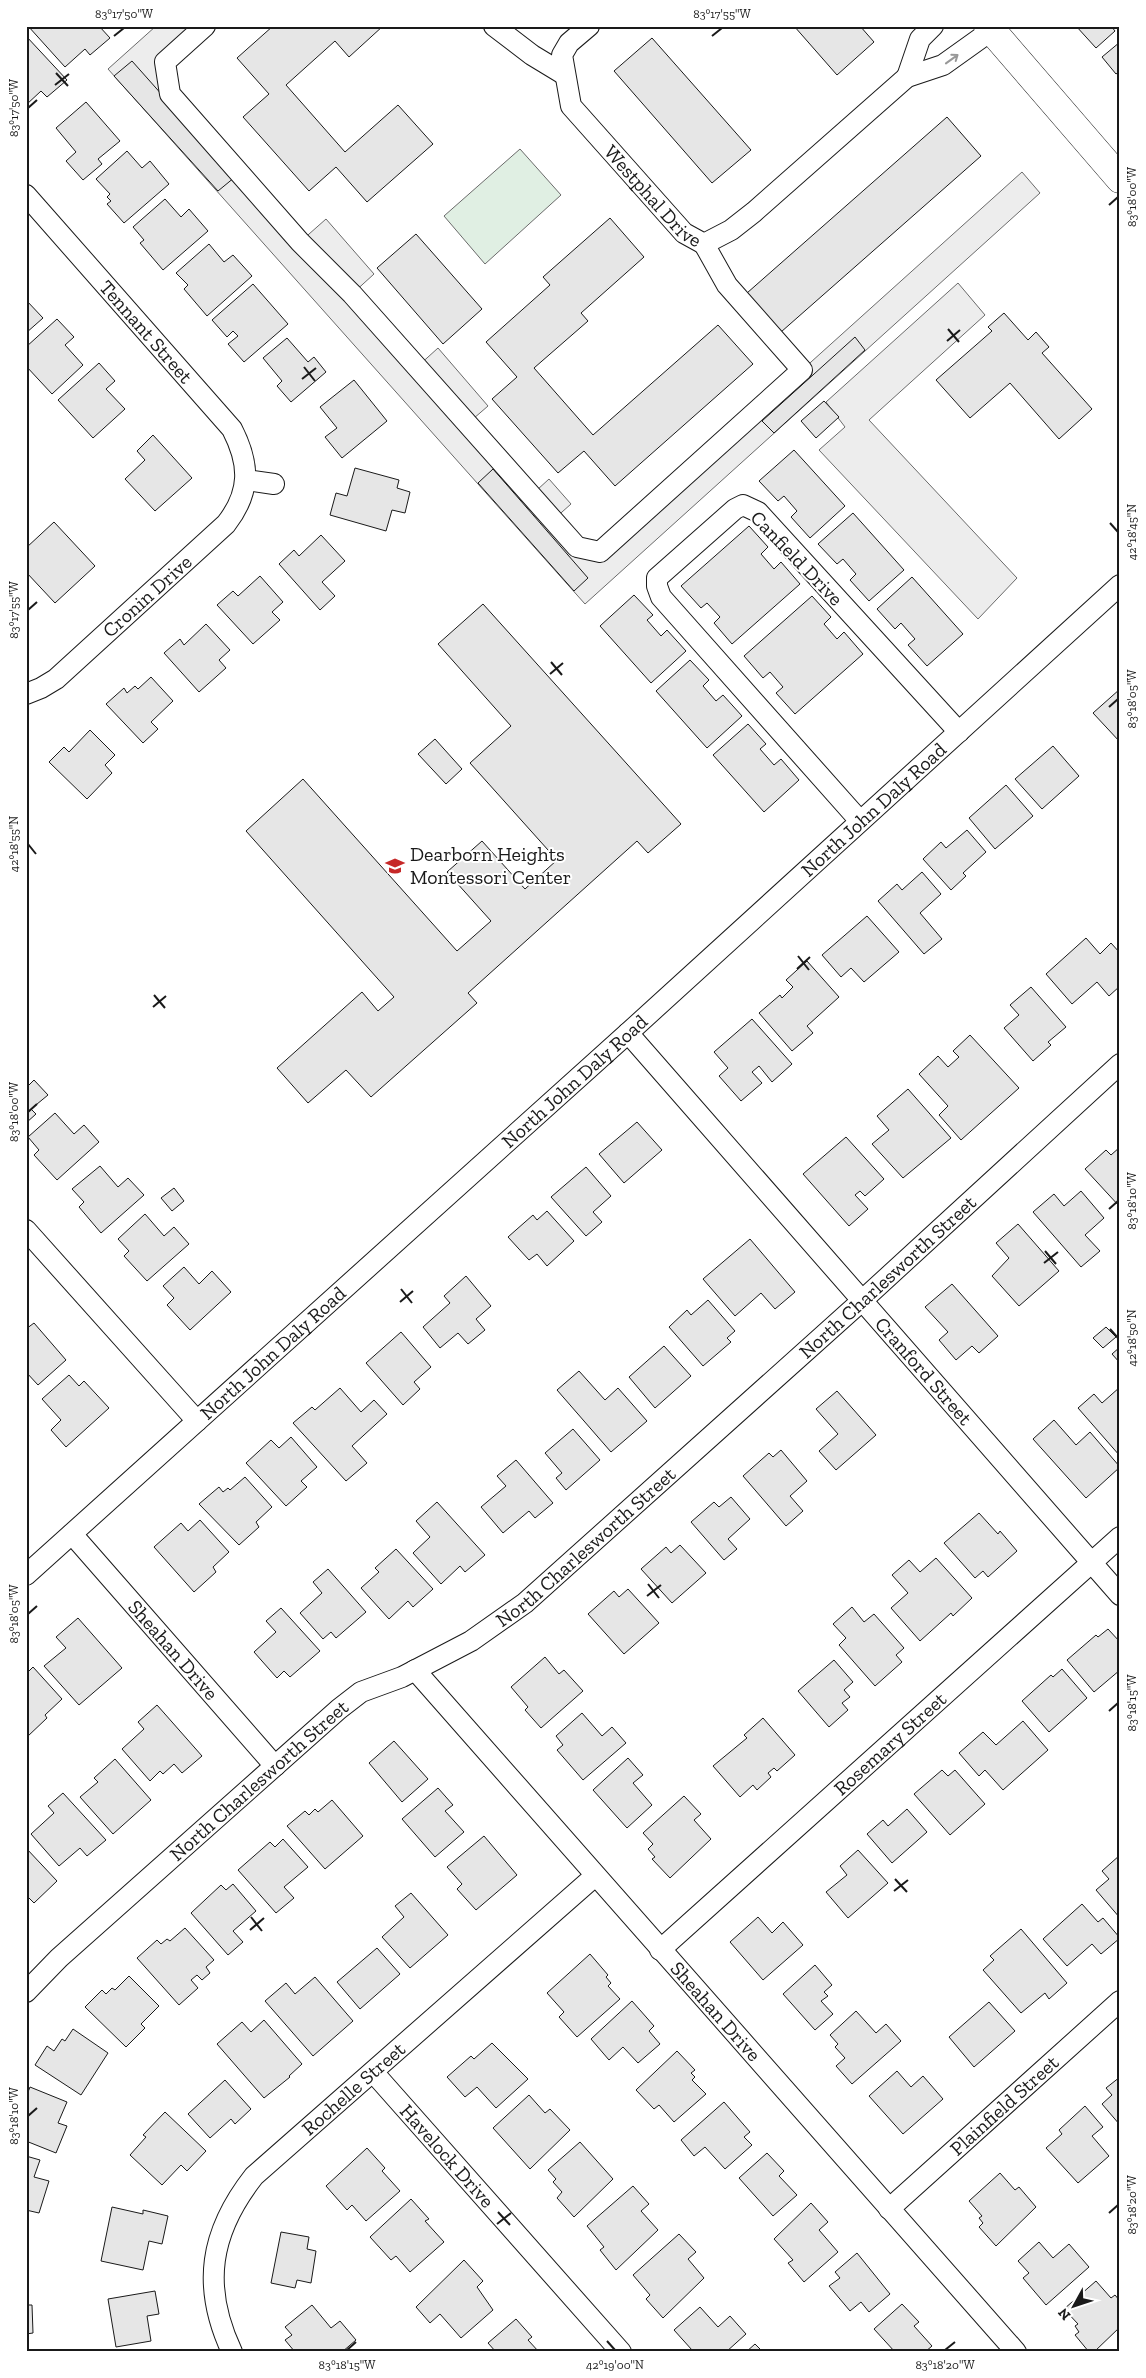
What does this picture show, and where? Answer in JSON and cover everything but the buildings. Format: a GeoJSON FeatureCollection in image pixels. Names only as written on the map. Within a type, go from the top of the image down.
{"type":"FeatureCollection","features":[{"type":"Feature","properties":{"kind":"main road"},"geometry":{"type":"LineString","coordinates":[[990,28],[1120,178]]}},
{"type":"Feature","properties":{"kind":"street"},"geometry":{"type":"LineString","coordinates":[[205,26],[165,62],[170,94],[300,242],[352,294],[576,548],[600,552],[802,370],[727,284],[704,244]]}},
{"type":"Feature","properties":{"kind":"street"},"geometry":{"type":"LineString","coordinates":[[494,26],[532,55],[565,75]]}},
{"type":"Feature","properties":{"kind":"street","name":"Westphal Drive"},"geometry":{"type":"LineString","coordinates":[[589,26],[569,43],[562,55],[571,106],[684,233],[704,244],[731,230],[754,212],[907,77],[943,65],[990,28]]}},
{"type":"Feature","properties":{"kind":"street","name":"Westphal Drive"},"geometry":{"type":"LineString","coordinates":[[907,77],[920,39],[933,26]]}},
{"type":"Feature","properties":{"kind":"street","name":"Tennant Street"},"geometry":{"type":"LineString","coordinates":[[26,195],[232,429],[242,449],[246,480]]}},
{"type":"Feature","properties":{"kind":"street"},"geometry":{"type":"LineString","coordinates":[[246,480],[274,484]]}},
{"type":"Feature","properties":{"kind":"street","name":"Cronin Drive"},"geometry":{"type":"LineString","coordinates":[[26,694],[56,679],[226,524],[240,502],[246,480]]}},
{"type":"Feature","properties":{"kind":"street","name":"Canfield Drive"},"geometry":{"type":"LineString","coordinates":[[860,821],[661,596],[657,586],[657,578],[735,509],[743,505],[758,512],[959,732]]}},
{"type":"Feature","properties":{"kind":"street","name":"North John Daly Road"},"geometry":{"type":"LineString","coordinates":[[26,1575],[628,1033],[1120,585]]}},
{"type":"Feature","properties":{"kind":"street","name":"Cranford Street"},"geometry":{"type":"LineString","coordinates":[[628,1033],[1120,1595]]}},
{"type":"Feature","properties":{"kind":"street","name":"North Charlesworth Street"},"geometry":{"type":"LineString","coordinates":[[26,1992],[59,1958],[339,1709],[362,1692],[416,1670],[471,1642],[525,1603],[863,1300],[1120,1064]]}},
{"type":"Feature","properties":{"kind":"street"},"geometry":{"type":"LineString","coordinates":[[26,1230],[197,1422]]}},
{"type":"Feature","properties":{"kind":"street","name":"Sheahan Drive"},"geometry":{"type":"LineString","coordinates":[[72,1534],[275,1766]]}},
{"type":"Feature","properties":{"kind":"street","name":"Rosemary Street"},"geometry":{"type":"LineString","coordinates":[[660,1950],[1120,1537]]}},
{"type":"Feature","properties":{"kind":"street","name":"Sheahan Drive"},"geometry":{"type":"LineString","coordinates":[[416,1670],[660,1950],[1016,2352]]}},
{"type":"Feature","properties":{"kind":"street","name":"Rochelle Street"},"geometry":{"type":"LineString","coordinates":[[232,2352],[218,2317],[213,2264],[219,2237],[234,2203],[254,2176],[595,1876]]}},
{"type":"Feature","properties":{"kind":"street","name":"Plainfield Street"},"geometry":{"type":"LineString","coordinates":[[889,2209],[1120,2001]]}},
{"type":"Feature","properties":{"kind":"street","name":"Havelock Drive"},"geometry":{"type":"LineString","coordinates":[[373,2072],[621,2352]]}},
{"type":"Feature","properties":{"kind":"green space"},"geometry":{"type":"Polygon","coordinates":[[[520,149],[561,195],[485,264],[444,216],[520,149]]]}},
{"type":"Feature","properties":{"kind":"shaded area"},"geometry":{"type":"Polygon","coordinates":[[[156,26],[205,26],[165,62],[170,94],[300,242],[326,219],[374,274],[352,294],[417,367],[438,348],[488,406],[466,425],[537,490],[549,479],[571,504],[553,520],[600,552],[1022,172],[1040,193],[585,604],[108,69],[156,26]]]}},
{"type":"Feature","properties":{"kind":"shaded area"},"geometry":{"type":"Polygon","coordinates":[[[958,283],[985,315],[869,420],[1017,578],[978,619],[819,450],[845,427],[826,402],[958,283]]]}},
{"type":"Feature","properties":{"kind":"place","name":"Dearborn Heights Montessori Center"},"geometry":{"type":"Point","coordinates":[395,866]}}]}
